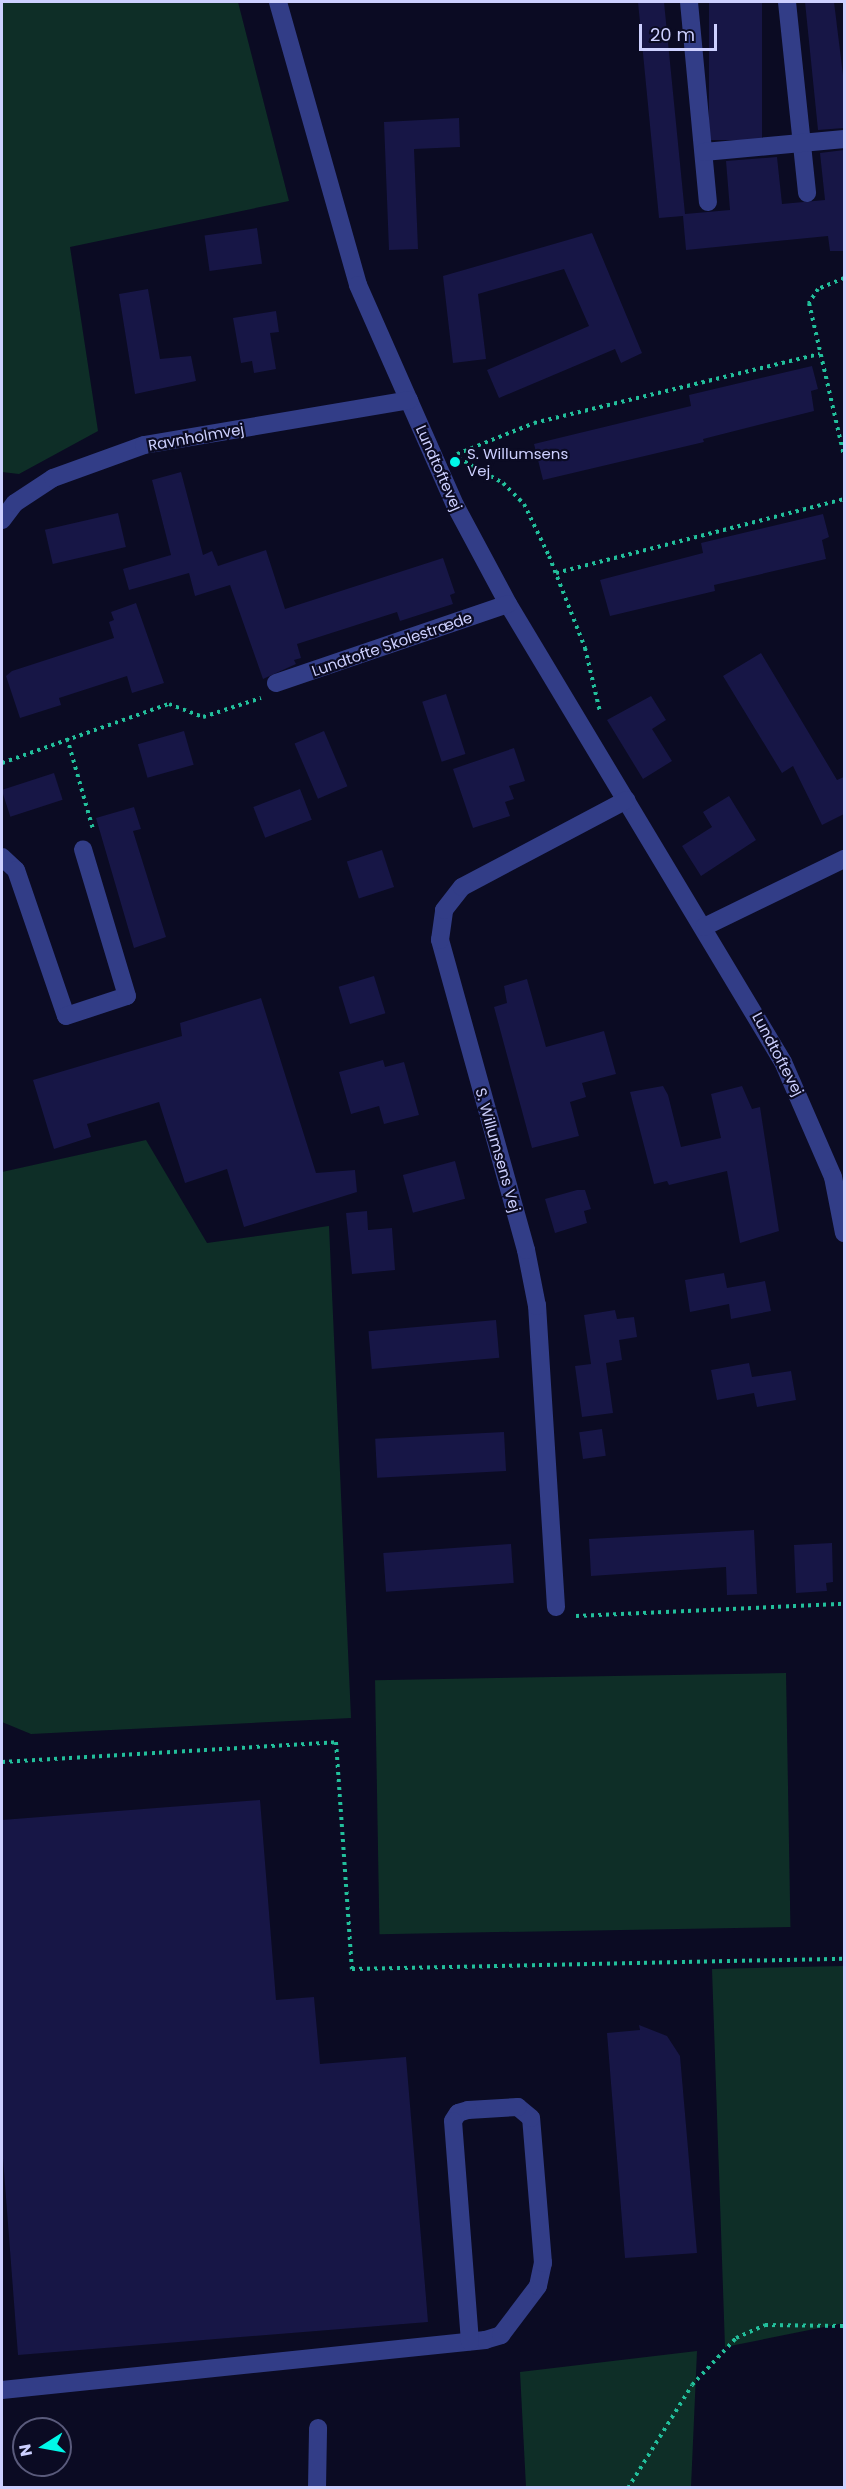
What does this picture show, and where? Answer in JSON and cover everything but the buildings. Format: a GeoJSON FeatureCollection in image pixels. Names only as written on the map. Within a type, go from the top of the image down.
{"type":"FeatureCollection","features":[{"type":"Feature","properties":{"kind":"street","name":"Lundtoftevej"},"geometry":{"type":"LineString","coordinates":[[278,2],[358,285],[455,505],[508,604],[783,1062],[838,1176],[844,1233]]}},
{"type":"Feature","properties":{"kind":"street"},"geometry":{"type":"LineString","coordinates":[[689,2],[708,202]]}},
{"type":"Feature","properties":{"kind":"street"},"geometry":{"type":"LineString","coordinates":[[787,2],[807,193]]}},
{"type":"Feature","properties":{"kind":"street"},"geometry":{"type":"LineString","coordinates":[[704,152],[844,139]]}},
{"type":"Feature","properties":{"kind":"street","name":"Ravnholmvej"},"geometry":{"type":"LineString","coordinates":[[2,520],[8,498],[53,478],[144,445],[409,400]]}},
{"type":"Feature","properties":{"kind":"street","name":"Lundtofte Skolestræde"},"geometry":{"type":"LineString","coordinates":[[276,683],[508,604]]}},
{"type":"Feature","properties":{"kind":"street","name":"S. Willumsens Vej"},"geometry":{"type":"LineString","coordinates":[[556,1607],[537,1306],[526,1250],[440,940],[444,910],[462,887],[626,800]]}},
{"type":"Feature","properties":{"kind":"street"},"geometry":{"type":"LineString","coordinates":[[2,858],[16,870],[66,1016],[127,996],[83,849]]}},
{"type":"Feature","properties":{"kind":"street"},"geometry":{"type":"LineString","coordinates":[[704,927],[844,859]]}},
{"type":"Feature","properties":{"kind":"street"},"geometry":{"type":"LineString","coordinates":[[2,2390],[471,2341],[501,2335],[538,2286],[543,2264],[531,2118],[518,2107],[468,2110],[458,2113],[453,2121],[471,2341]]}},
{"type":"Feature","properties":{"kind":"street"},"geometry":{"type":"LineString","coordinates":[[316,2487],[318,2428]]}},
{"type":"Feature","properties":{"kind":"path"},"geometry":{"type":"LineString","coordinates":[[844,279],[810,296],[808,303],[844,456]]}},
{"type":"Feature","properties":{"kind":"path"},"geometry":{"type":"LineString","coordinates":[[600,718],[594,677],[556,573],[524,504],[504,483],[452,456],[534,423],[820,354]]}},
{"type":"Feature","properties":{"kind":"path"},"geometry":{"type":"LineString","coordinates":[[556,573],[844,499]]}},
{"type":"Feature","properties":{"kind":"path"},"geometry":{"type":"LineString","coordinates":[[2,763],[169,704],[203,717],[263,697],[268,686],[276,683]]}},
{"type":"Feature","properties":{"kind":"path"},"geometry":{"type":"LineString","coordinates":[[556,1607],[564,1616],[844,1604]]}},
{"type":"Feature","properties":{"kind":"path"},"geometry":{"type":"LineString","coordinates":[[2,1762],[336,1742],[352,1969],[844,1959]]}},
{"type":"Feature","properties":{"kind":"path"},"geometry":{"type":"LineString","coordinates":[[628,2487],[692,2385],[735,2338],[765,2325],[844,2326]]}},
{"type":"Feature","properties":{"kind":"green space"},"geometry":{"type":"Polygon","coordinates":[[[2,2],[238,2],[289,201],[70,247],[98,431],[19,474],[2,472],[2,2]]]}},
{"type":"Feature","properties":{"kind":"green space"},"geometry":{"type":"Polygon","coordinates":[[[146,1140],[207,1243],[329,1226],[351,1718],[31,1734],[2,1722],[2,1172],[146,1140]]]}},
{"type":"Feature","properties":{"kind":"green space"},"geometry":{"type":"Polygon","coordinates":[[[786,1673],[790,1927],[379,1934],[375,1680],[786,1673]]]}},
{"type":"Feature","properties":{"kind":"green space"},"geometry":{"type":"Polygon","coordinates":[[[844,1966],[844,2323],[725,2347],[712,1969],[844,1966]]]}},
{"type":"Feature","properties":{"kind":"green space"},"geometry":{"type":"Polygon","coordinates":[[[697,2351],[691,2487],[526,2487],[520,2372],[697,2351]]]}},
{"type":"Feature","properties":{"kind":"place","name":"S. Willumsens Vej"},"geometry":{"type":"Point","coordinates":[455,462]}}]}
